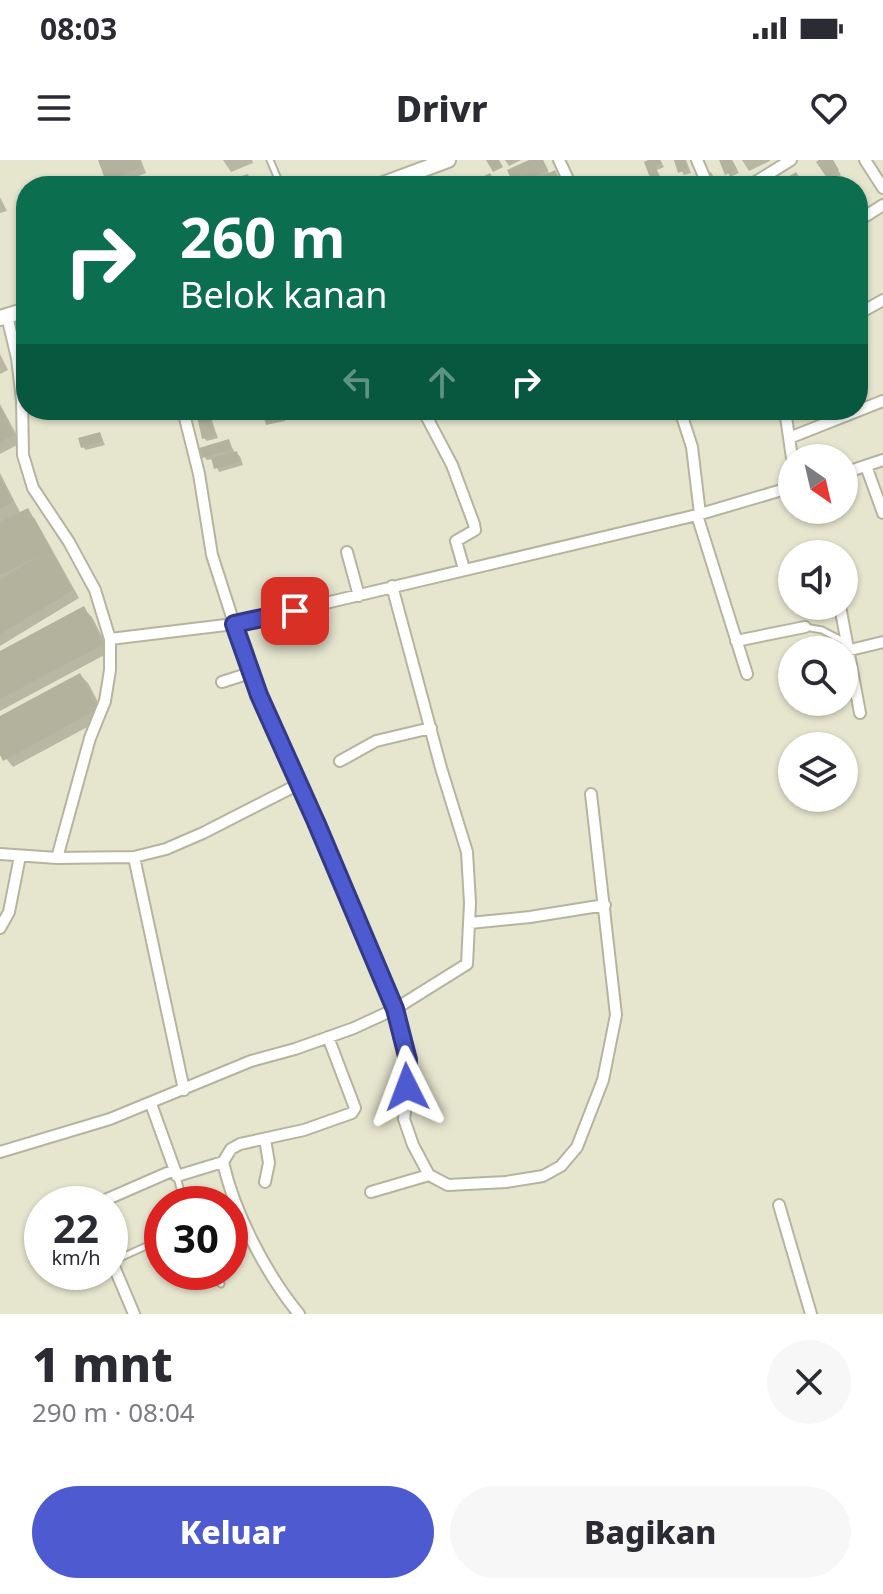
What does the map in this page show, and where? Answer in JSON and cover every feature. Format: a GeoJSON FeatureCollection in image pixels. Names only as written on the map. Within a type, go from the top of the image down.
{"type":"FeatureCollection","features":[{"type":"Feature","properties":{"kind":"main road"},"geometry":{"type":"LineString","coordinates":[[405,176],[448,160]]}},
{"type":"Feature","properties":{"kind":"street"},"geometry":{"type":"LineString","coordinates":[[765,176],[791,160]]}},
{"type":"Feature","properties":{"kind":"street"},"geometry":{"type":"LineString","coordinates":[[865,160],[883,188]]}},
{"type":"Feature","properties":{"kind":"street"},"geometry":{"type":"LineString","coordinates":[[4,317],[16,355]]}},
{"type":"Feature","properties":{"kind":"street"},"geometry":{"type":"LineString","coordinates":[[22,420],[23,455],[33,488],[69,542],[95,590],[110,639],[110,670],[105,701],[90,738],[57,858]]}},
{"type":"Feature","properties":{"kind":"street"},"geometry":{"type":"LineString","coordinates":[[186,420],[199,474],[212,555],[250,673],[395,1009],[410,1075],[404,1119],[413,1145],[429,1175],[448,1185],[506,1182],[543,1176],[561,1166],[577,1147],[603,1080],[616,1015],[591,794]]}},
{"type":"Feature","properties":{"kind":"street"},"geometry":{"type":"LineString","coordinates":[[428,420],[452,465],[474,524],[473,533],[456,541],[464,569]]}},
{"type":"Feature","properties":{"kind":"street"},"geometry":{"type":"LineString","coordinates":[[683,420],[692,447],[698,515],[747,674]]}},
{"type":"Feature","properties":{"kind":"street"},"geometry":{"type":"LineString","coordinates":[[786,420],[790,444]]}},
{"type":"Feature","properties":{"kind":"street"},"geometry":{"type":"LineString","coordinates":[[789,438],[835,420]]}},
{"type":"Feature","properties":{"kind":"street"},"geometry":{"type":"LineString","coordinates":[[858,469],[883,460]]}},
{"type":"Feature","properties":{"kind":"street"},"geometry":{"type":"LineString","coordinates":[[866,466],[883,513]]}},
{"type":"Feature","properties":{"kind":"street"},"geometry":{"type":"LineString","coordinates":[[110,639],[234,624],[698,515],[778,491]]}},
{"type":"Feature","properties":{"kind":"street"},"geometry":{"type":"LineString","coordinates":[[347,552],[359,596]]}},
{"type":"Feature","properties":{"kind":"street"},"geometry":{"type":"LineString","coordinates":[[0,1152],[66,1134],[151,1104],[251,1061],[328,1037],[395,1009],[467,964],[470,923],[467,852],[392,586]]}},
{"type":"Feature","properties":{"kind":"street"},"geometry":{"type":"LineString","coordinates":[[736,641],[805,627]]}},
{"type":"Feature","properties":{"kind":"street"},"geometry":{"type":"LineString","coordinates":[[858,647],[883,642]]}},
{"type":"Feature","properties":{"kind":"street"},"geometry":{"type":"LineString","coordinates":[[222,682],[250,673]]}},
{"type":"Feature","properties":{"kind":"street"},"geometry":{"type":"LineString","coordinates":[[858,703],[860,713]]}},
{"type":"Feature","properties":{"kind":"street"},"geometry":{"type":"LineString","coordinates":[[340,761],[376,741],[431,728]]}},
{"type":"Feature","properties":{"kind":"street"},"geometry":{"type":"LineString","coordinates":[[0,854],[57,858],[134,857],[166,849],[203,833],[299,784]]}},
{"type":"Feature","properties":{"kind":"street"},"geometry":{"type":"LineString","coordinates":[[0,928],[9,912],[20,856]]}},
{"type":"Feature","properties":{"kind":"street"},"geometry":{"type":"LineString","coordinates":[[134,857],[184,1090]]}},
{"type":"Feature","properties":{"kind":"street"},"geometry":{"type":"LineString","coordinates":[[470,923],[605,905]]}},
{"type":"Feature","properties":{"kind":"street"},"geometry":{"type":"LineString","coordinates":[[128,1191],[175,1173],[223,1162],[235,1146],[341,1119],[354,1110],[328,1037]]}},
{"type":"Feature","properties":{"kind":"street"},"geometry":{"type":"LineString","coordinates":[[151,1104],[175,1173]]}},
{"type":"Feature","properties":{"kind":"street"},"geometry":{"type":"LineString","coordinates":[[265,1139],[269,1163],[265,1182]]}},
{"type":"Feature","properties":{"kind":"street"},"geometry":{"type":"LineString","coordinates":[[223,1162],[227,1181],[262,1260],[299,1314]]}},
{"type":"Feature","properties":{"kind":"street"},"geometry":{"type":"LineString","coordinates":[[371,1192],[429,1175]]}},
{"type":"Feature","properties":{"kind":"street"},"geometry":{"type":"LineString","coordinates":[[779,1205],[811,1314]]}},
{"type":"Feature","properties":{"kind":"street"},"geometry":{"type":"LineString","coordinates":[[124,1290],[134,1314]]}},
{"type":"Feature","properties":{"kind":"lane"},"geometry":{"type":"LineString","coordinates":[[805,627],[822,630],[830,636]]}},
{"type":"Feature","properties":{"kind":"lane"},"geometry":{"type":"LineString","coordinates":[[175,1173],[179,1186]]}},
{"type":"Feature","properties":{"kind":"building"},"geometry":{"type":"Polygon","coordinates":[[[98,160],[139,160],[142,167],[120,176],[104,176],[98,160]]]}},
{"type":"Feature","properties":{"kind":"building"},"geometry":{"type":"Polygon","coordinates":[[[486,160],[499,160],[503,167],[493,172],[486,160]]]}},
{"type":"Feature","properties":{"kind":"building"},"geometry":{"type":"Polygon","coordinates":[[[529,160],[543,160],[548,170],[535,176],[510,176],[507,170],[529,160]]]}},
{"type":"Feature","properties":{"kind":"building"},"geometry":{"type":"Polygon","coordinates":[[[660,160],[662,163],[655,166],[659,176],[649,176],[644,162],[660,160]]]}},
{"type":"Feature","properties":{"kind":"building"},"geometry":{"type":"Polygon","coordinates":[[[674,160],[685,160],[688,169],[678,173],[674,160]]]}},
{"type":"Feature","properties":{"kind":"building"},"geometry":{"type":"Polygon","coordinates":[[[719,160],[732,160],[737,169],[725,175],[719,160]]]}},
{"type":"Feature","properties":{"kind":"building"},"geometry":{"type":"Polygon","coordinates":[[[833,160],[839,170],[826,176],[816,162],[833,160]]]}},
{"type":"Feature","properties":{"kind":"building"},"geometry":{"type":"Polygon","coordinates":[[[555,170],[558,176],[543,176],[555,170]]]}},
{"type":"Feature","properties":{"kind":"building"},"geometry":{"type":"Polygon","coordinates":[[[0,407],[14,435],[0,442],[0,407]]]}},
{"type":"Feature","properties":{"kind":"building"},"geometry":{"type":"Polygon","coordinates":[[[198,420],[212,420],[216,435],[202,439],[198,420]]]}},
{"type":"Feature","properties":{"kind":"building"},"geometry":{"type":"Polygon","coordinates":[[[265,420],[285,421],[266,425],[265,420]]]}},
{"type":"Feature","properties":{"kind":"building"},"geometry":{"type":"Polygon","coordinates":[[[100,432],[103,441],[81,448],[78,438],[100,432]]]}},
{"type":"Feature","properties":{"kind":"building"},"geometry":{"type":"Polygon","coordinates":[[[229,439],[232,449],[202,458],[199,448],[229,439]]]}},
{"type":"Feature","properties":{"kind":"building"},"geometry":{"type":"Polygon","coordinates":[[[237,451],[240,462],[214,469],[211,458],[237,451]]]}},
{"type":"Feature","properties":{"kind":"building"},"geometry":{"type":"Polygon","coordinates":[[[0,477],[13,502],[0,509],[0,477]]]}},
{"type":"Feature","properties":{"kind":"building"},"geometry":{"type":"Polygon","coordinates":[[[28,508],[73,590],[0,634],[0,580],[42,554],[0,575],[0,522],[28,508]]]}},
{"type":"Feature","properties":{"kind":"building"},"geometry":{"type":"Polygon","coordinates":[[[84,606],[104,644],[0,699],[0,651],[84,606]]]}},
{"type":"Feature","properties":{"kind":"building"},"geometry":{"type":"Polygon","coordinates":[[[80,673],[99,708],[3,761],[0,755],[0,716],[80,673]]]}},
{"type":"Feature","properties":{"kind":"route"},"geometry":{"type":"LineString","coordinates":[[295,611],[234,624],[259,695],[395,1009],[408,1060],[410,1075],[407,1087]]}}]}
